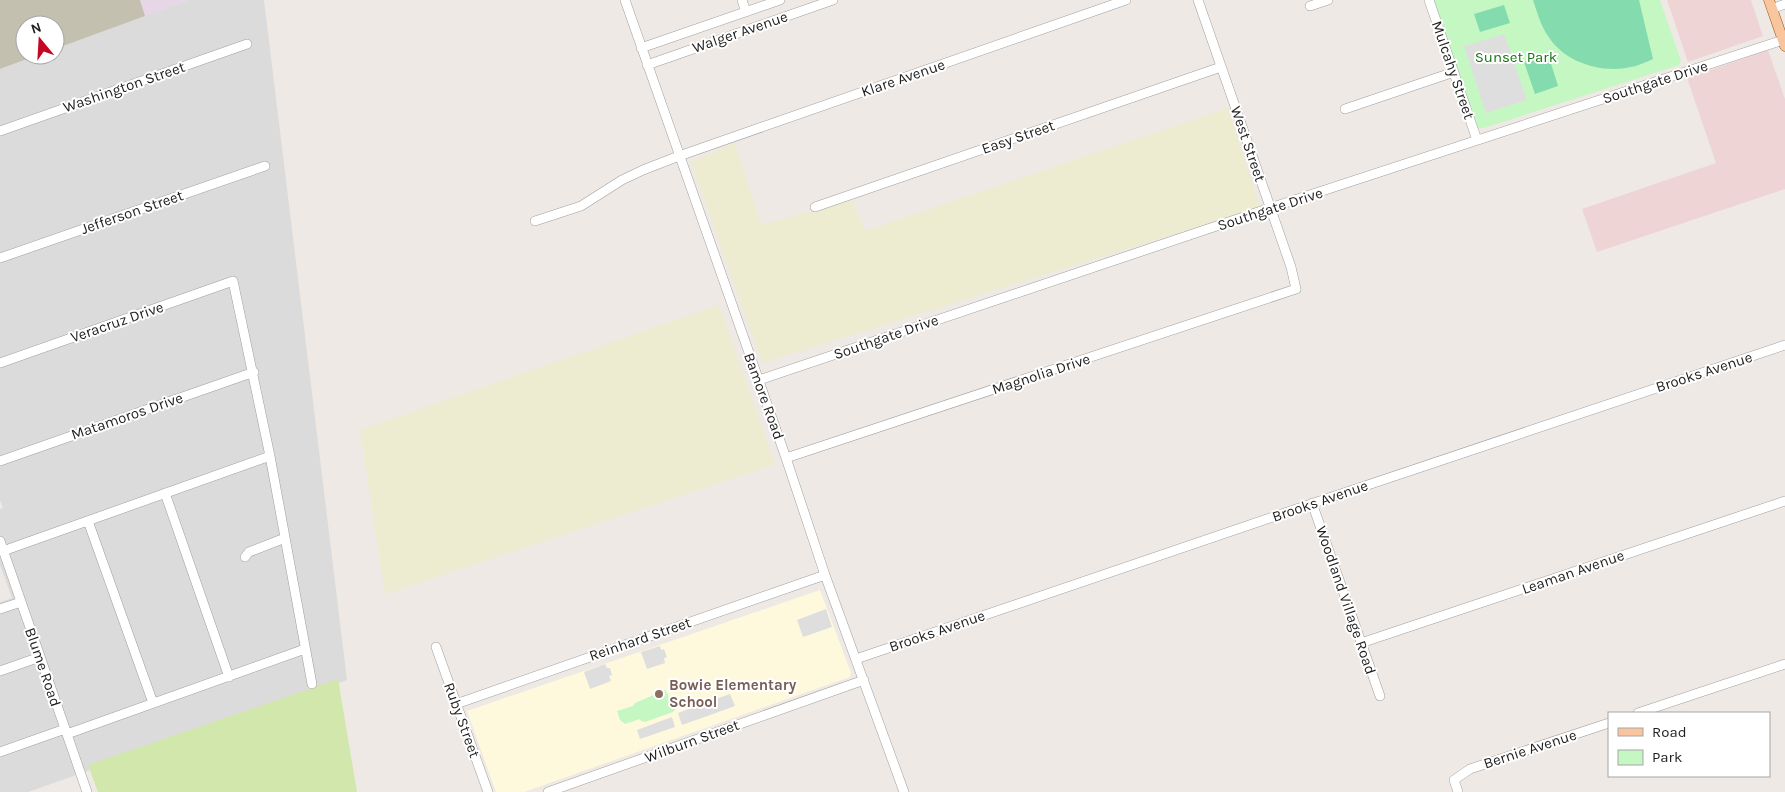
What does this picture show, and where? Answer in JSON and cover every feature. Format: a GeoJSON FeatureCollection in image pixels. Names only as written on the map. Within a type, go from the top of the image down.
{"type":"FeatureCollection","features":[{"type":"Feature","properties":{"kind":"main road"},"geometry":{"type":"LineString","coordinates":[[1770,4],[1784,43]]}},
{"type":"Feature","properties":{"kind":"street","name":"Bamore Road"},"geometry":{"type":"LineString","coordinates":[[625,0],[759,380],[825,575],[904,792]]}},
{"type":"Feature","properties":{"kind":"street"},"geometry":{"type":"LineString","coordinates":[[742,0],[746,12]]}},
{"type":"Feature","properties":{"kind":"street","name":"Walger Avenue"},"geometry":{"type":"LineString","coordinates":[[641,48],[780,0]]}},
{"type":"Feature","properties":{"kind":"street","name":"Walger Avenue"},"geometry":{"type":"LineString","coordinates":[[647,65],[833,0]]}},
{"type":"Feature","properties":{"kind":"street","name":"Klare Avenue"},"geometry":{"type":"LineString","coordinates":[[535,221],[581,206],[622,180],[679,156],[1126,0]]}},
{"type":"Feature","properties":{"kind":"street","name":"West Street"},"geometry":{"type":"LineString","coordinates":[[1198,0],[1291,267],[1296,289]]}},
{"type":"Feature","properties":{"kind":"street"},"geometry":{"type":"LineString","coordinates":[[1310,6],[1328,0]]}},
{"type":"Feature","properties":{"kind":"street","name":"Mulcahy Street"},"geometry":{"type":"LineString","coordinates":[[1429,0],[1477,140]]}},
{"type":"Feature","properties":{"kind":"street"},"geometry":{"type":"LineString","coordinates":[[1770,4],[1785,4]]}},
{"type":"Feature","properties":{"kind":"street","name":"Southgate Drive"},"geometry":{"type":"LineString","coordinates":[[759,380],[1270,208],[1784,43]]}},
{"type":"Feature","properties":{"kind":"street","name":"Washington Street"},"geometry":{"type":"LineString","coordinates":[[0,131],[247,44]]}},
{"type":"Feature","properties":{"kind":"street","name":"Easy Street"},"geometry":{"type":"LineString","coordinates":[[815,207],[1221,67]]}},
{"type":"Feature","properties":{"kind":"street"},"geometry":{"type":"LineString","coordinates":[[1345,109],[1454,72]]}},
{"type":"Feature","properties":{"kind":"street","name":"Jefferson Street"},"geometry":{"type":"LineString","coordinates":[[0,258],[265,166]]}},
{"type":"Feature","properties":{"kind":"street","name":"Veracruz Drive"},"geometry":{"type":"LineString","coordinates":[[0,364],[234,281],[254,372]]}},
{"type":"Feature","properties":{"kind":"street","name":"Magnolia Drive"},"geometry":{"type":"LineString","coordinates":[[786,458],[1296,289]]}},
{"type":"Feature","properties":{"kind":"street","name":"Brooks Avenue"},"geometry":{"type":"LineString","coordinates":[[856,658],[1785,345]]}},
{"type":"Feature","properties":{"kind":"street"},"geometry":{"type":"LineString","coordinates":[[254,372],[312,684]]}},
{"type":"Feature","properties":{"kind":"street","name":"Matamoros Drive"},"geometry":{"type":"LineString","coordinates":[[0,460],[254,372]]}},
{"type":"Feature","properties":{"kind":"street"},"geometry":{"type":"LineString","coordinates":[[4,551],[270,456]]}},
{"type":"Feature","properties":{"kind":"street"},"geometry":{"type":"LineString","coordinates":[[165,494],[229,676]]}},
{"type":"Feature","properties":{"kind":"street","name":"Leaman Avenue"},"geometry":{"type":"LineString","coordinates":[[1361,643],[1785,501]]}},
{"type":"Feature","properties":{"kind":"street","name":"Woodland Village Road"},"geometry":{"type":"LineString","coordinates":[[1312,503],[1380,696]]}},
{"type":"Feature","properties":{"kind":"street"},"geometry":{"type":"LineString","coordinates":[[88,521],[153,703]]}},
{"type":"Feature","properties":{"kind":"street"},"geometry":{"type":"LineString","coordinates":[[245,557],[249,552],[285,538]]}},
{"type":"Feature","properties":{"kind":"street","name":"Blume Road"},"geometry":{"type":"LineString","coordinates":[[0,541],[87,792]]}},
{"type":"Feature","properties":{"kind":"street","name":"Reinhard Street"},"geometry":{"type":"LineString","coordinates":[[456,704],[825,575]]}},
{"type":"Feature","properties":{"kind":"street"},"geometry":{"type":"LineString","coordinates":[[0,609],[21,602]]}},
{"type":"Feature","properties":{"kind":"street","name":"Ruby Street"},"geometry":{"type":"LineString","coordinates":[[436,647],[488,792]]}},
{"type":"Feature","properties":{"kind":"street"},"geometry":{"type":"LineString","coordinates":[[0,752],[153,703],[306,649]]}},
{"type":"Feature","properties":{"kind":"street"},"geometry":{"type":"LineString","coordinates":[[0,671],[40,657]]}},
{"type":"Feature","properties":{"kind":"street"},"geometry":{"type":"LineString","coordinates":[[1641,712],[1785,664]]}},
{"type":"Feature","properties":{"kind":"street","name":"Wilburn Street"},"geometry":{"type":"LineString","coordinates":[[548,792],[864,680]]}},
{"type":"Feature","properties":{"kind":"street","name":"Bernie Avenue"},"geometry":{"type":"LineString","coordinates":[[1458,792],[1454,780],[1470,769],[1608,723]]}},
{"type":"Feature","properties":{"kind":"shaded area"},"geometry":{"type":"Polygon","coordinates":[[[0,0],[140,0],[145,16],[65,45],[65,15],[15,15],[15,63],[0,69],[0,0]]]}},
{"type":"Feature","properties":{"kind":"shaded area"},"geometry":{"type":"Polygon","coordinates":[[[140,0],[188,0],[145,16],[140,0]]]}},
{"type":"Feature","properties":{"kind":"shaded area"},"geometry":{"type":"Polygon","coordinates":[[[188,0],[264,0],[347,680],[28,792],[0,792],[0,602],[12,598],[0,565],[0,509],[3,508],[0,500],[0,69],[15,63],[15,65],[65,65],[65,45],[188,0]]]}},
{"type":"Feature","properties":{"kind":"shaded area"},"geometry":{"type":"Polygon","coordinates":[[[1667,0],[1751,0],[1763,36],[1688,62],[1667,0]]]}},
{"type":"Feature","properties":{"kind":"shaded area"},"geometry":{"type":"Polygon","coordinates":[[[1504,34],[1527,100],[1486,113],[1464,46],[1504,34]]]}},
{"type":"Feature","properties":{"kind":"shaded area"},"geometry":{"type":"Polygon","coordinates":[[[1768,50],[1785,99],[1785,189],[1597,252],[1582,209],[1716,163],[1687,78],[1768,50]]]}},
{"type":"Feature","properties":{"kind":"shaded area"},"geometry":{"type":"Polygon","coordinates":[[[1228,108],[1260,207],[762,363],[691,162],[735,143],[761,225],[852,200],[865,231],[1228,108]]]}},
{"type":"Feature","properties":{"kind":"shaded area"},"geometry":{"type":"Polygon","coordinates":[[[719,305],[775,464],[385,594],[360,430],[719,305]]]}},
{"type":"Feature","properties":{"kind":"shaded area","name":"Bowie Elementary School"},"geometry":{"type":"Polygon","coordinates":[[[820,590],[851,673],[850,677],[524,792],[496,792],[467,711],[820,590]]]}},
{"type":"Feature","properties":{"kind":"shaded area"},"geometry":{"type":"Polygon","coordinates":[[[826,609],[832,627],[803,637],[797,620],[826,609]]]}},
{"type":"Feature","properties":{"kind":"shaded area"},"geometry":{"type":"Polygon","coordinates":[[[660,646],[661,650],[664,649],[667,657],[664,658],[665,663],[647,669],[641,652],[660,646]]]}},
{"type":"Feature","properties":{"kind":"shaded area"},"geometry":{"type":"Polygon","coordinates":[[[605,664],[607,668],[610,668],[612,675],[609,676],[611,681],[590,689],[584,672],[605,664]]]}},
{"type":"Feature","properties":{"kind":"shaded area"},"geometry":{"type":"Polygon","coordinates":[[[730,694],[735,706],[682,725],[678,713],[730,694]]]}},
{"type":"Feature","properties":{"kind":"shaded area"},"geometry":{"type":"Polygon","coordinates":[[[672,717],[675,727],[640,739],[637,730],[672,717]]]}},
{"type":"Feature","properties":{"kind":"green space","name":"Sunset Park"},"geometry":{"type":"Polygon","coordinates":[[[1434,0],[1660,0],[1681,61],[1679,65],[1484,128],[1478,128],[1434,0]]]}},
{"type":"Feature","properties":{"kind":"green space"},"geometry":{"type":"Polygon","coordinates":[[[1533,0],[1639,0],[1653,59],[1634,66],[1608,69],[1584,64],[1573,59],[1555,45],[1548,36],[1533,0]]]}},
{"type":"Feature","properties":{"kind":"green space"},"geometry":{"type":"Polygon","coordinates":[[[1504,5],[1510,23],[1480,32],[1474,14],[1504,5]]]}},
{"type":"Feature","properties":{"kind":"green space"},"geometry":{"type":"Polygon","coordinates":[[[1548,54],[1558,86],[1535,94],[1524,62],[1548,54]]]}},
{"type":"Feature","properties":{"kind":"green space"},"geometry":{"type":"Polygon","coordinates":[[[338,679],[357,792],[98,792],[88,765],[338,679]]]}},
{"type":"Feature","properties":{"kind":"green space"},"geometry":{"type":"Polygon","coordinates":[[[665,690],[675,710],[673,712],[645,722],[640,719],[625,724],[620,720],[617,711],[633,706],[635,703],[665,690]]]}},
{"type":"Feature","properties":{"kind":"place","name":"Bowie Elementary School"},"geometry":{"type":"Point","coordinates":[659,694]}}]}
